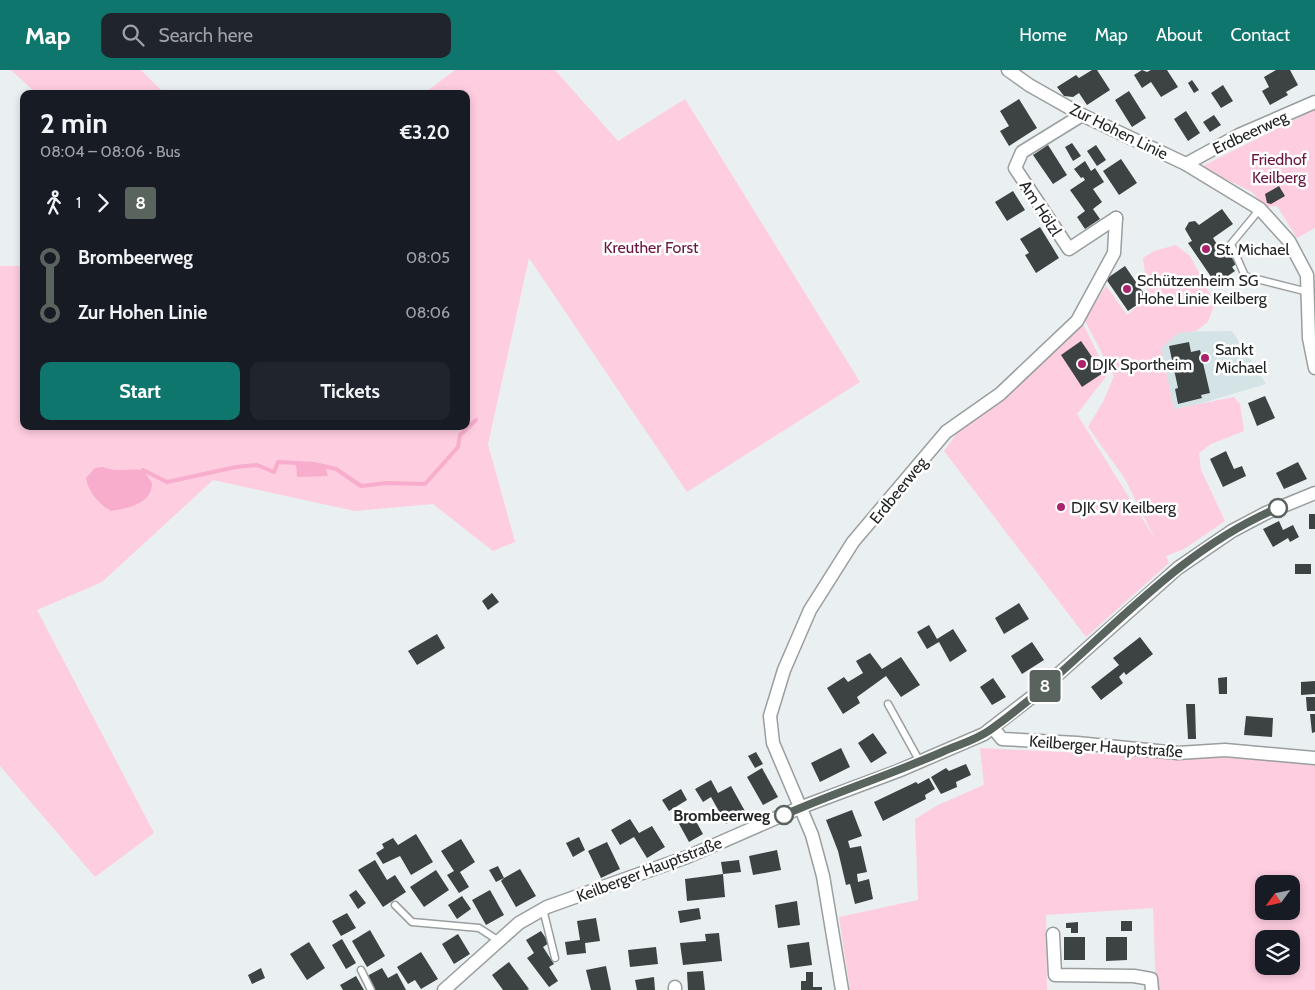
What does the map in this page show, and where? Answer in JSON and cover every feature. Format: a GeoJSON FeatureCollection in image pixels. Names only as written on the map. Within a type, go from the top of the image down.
{"type":"FeatureCollection","features":[{"type":"Feature","properties":{"kind":"street","name":"Zur Hohen Linie"},"geometry":{"type":"LineString","coordinates":[[1008,70],[1029,85],[1082,114],[1186,164],[1260,209],[1289,241],[1307,275],[1309,338],[1315,368]]}},
{"type":"Feature","properties":{"kind":"street","name":"Erdbeerweg"},"geometry":{"type":"LineString","coordinates":[[1186,164],[1239,135],[1315,102]]}},
{"type":"Feature","properties":{"kind":"street","name":"Am Hölzl"},"geometry":{"type":"LineString","coordinates":[[1082,114],[1022,152],[1015,168],[1069,249],[1116,218]]}},
{"type":"Feature","properties":{"kind":"street","name":"Erdbeerweg"},"geometry":{"type":"LineString","coordinates":[[799,808],[773,743],[770,716],[784,670],[810,610],[854,542],[946,432],[1000,394],[1077,321],[1114,253],[1116,218]]}},
{"type":"Feature","properties":{"kind":"street"},"geometry":{"type":"LineString","coordinates":[[988,731],[1037,693],[1178,568],[1232,531],[1266,513],[1315,493]]}},
{"type":"Feature","properties":{"kind":"street","name":"Keilberger Hauptstraße"},"geometry":{"type":"LineString","coordinates":[[444,990],[519,923],[543,909],[687,857],[799,808],[920,762],[988,731],[1002,740],[1078,743],[1178,753],[1225,750],[1315,758]]}},
{"type":"Feature","properties":{"kind":"street"},"geometry":{"type":"LineString","coordinates":[[799,808],[812,835],[823,876],[842,990]]}},
{"type":"Feature","properties":{"kind":"street"},"geometry":{"type":"LineString","coordinates":[[1053,934],[1055,976],[1134,976],[1151,985]]}},
{"type":"Feature","properties":{"kind":"lane"},"geometry":{"type":"LineString","coordinates":[[1260,209],[1231,244],[1245,276],[1308,292]]}},
{"type":"Feature","properties":{"kind":"lane"},"geometry":{"type":"LineString","coordinates":[[888,704],[920,762]]}},
{"type":"Feature","properties":{"kind":"lane"},"geometry":{"type":"LineString","coordinates":[[395,905],[412,922],[479,928],[498,942]]}},
{"type":"Feature","properties":{"kind":"lane"},"geometry":{"type":"LineString","coordinates":[[543,909],[555,958]]}},
{"type":"Feature","properties":{"kind":"lane"},"geometry":{"type":"LineString","coordinates":[[361,970],[371,990]]}},
{"type":"Feature","properties":{"kind":"shaded area","name":"Sankt Michael"},"geometry":{"type":"Polygon","coordinates":[[[1232,331],[1266,384],[1172,412],[1156,332],[1232,331]]]}},
{"type":"Feature","properties":{"kind":"shaded area"},"geometry":{"type":"Polygon","coordinates":[[[296,464],[325,465],[328,476],[297,477],[296,464]]]}},
{"type":"Feature","properties":{"kind":"shaded area"},"geometry":{"type":"Polygon","coordinates":[[[103,467],[113,470],[143,470],[152,483],[148,496],[138,504],[111,511],[95,497],[89,488],[86,478],[95,468],[103,467]]]}},
{"type":"Feature","properties":{"kind":"green space"},"geometry":{"type":"Polygon","coordinates":[[[11,70],[141,70],[161,90],[33,90],[11,70]]]}},
{"type":"Feature","properties":{"kind":"green space","name":"Kreuther Forst"},"geometry":{"type":"Polygon","coordinates":[[[455,70],[555,70],[618,141],[685,99],[860,382],[687,492],[529,258],[488,444],[515,542],[493,551],[433,504],[355,511],[213,480],[102,582],[37,610],[154,833],[95,877],[0,766],[0,266],[20,266],[20,430],[470,430],[470,90],[428,90],[455,70]]]}},
{"type":"Feature","properties":{"kind":"green space","name":"Friedhof Keilberg"},"geometry":{"type":"Polygon","coordinates":[[[1315,109],[1315,228],[1297,238],[1277,206],[1265,207],[1252,192],[1201,167],[1315,109]]]}},
{"type":"Feature","properties":{"kind":"green space"},"geometry":{"type":"Polygon","coordinates":[[[1176,245],[1190,256],[1215,303],[1208,322],[1196,331],[1178,333],[1161,348],[1174,409],[1234,397],[1240,404],[1244,431],[1211,444],[1199,453],[1201,470],[1225,521],[1184,549],[1166,556],[1169,563],[1086,637],[944,451],[960,429],[1032,373],[1083,324],[1108,374],[1077,414],[1155,539],[1125,479],[1088,427],[1103,402],[1114,376],[1084,319],[1106,286],[1127,315],[1148,298],[1143,258],[1154,251],[1176,245]]]}},
{"type":"Feature","properties":{"kind":"green space"},"geometry":{"type":"Polygon","coordinates":[[[980,748],[1181,758],[1230,756],[1315,764],[1315,990],[1156,990],[1153,908],[1046,915],[1047,990],[850,990],[839,917],[918,900],[915,819],[938,805],[984,785],[980,748]]]}},
{"type":"Feature","properties":{"kind":"building"},"geometry":{"type":"Polygon","coordinates":[[[1092,70],[1097,70],[1110,90],[1087,105],[1079,93],[1073,97],[1064,96],[1057,87],[1076,75],[1079,78],[1092,70]]]}},
{"type":"Feature","properties":{"kind":"building"},"geometry":{"type":"Polygon","coordinates":[[[1142,70],[1147,72],[1151,70],[1167,70],[1178,87],[1161,97],[1151,82],[1142,88],[1134,75],[1142,70]]]}},
{"type":"Feature","properties":{"kind":"building"},"geometry":{"type":"Polygon","coordinates":[[[1276,70],[1290,70],[1298,85],[1286,92],[1288,95],[1270,105],[1262,91],[1269,87],[1264,77],[1276,70]]]}},
{"type":"Feature","properties":{"kind":"building"},"geometry":{"type":"Polygon","coordinates":[[[1192,80],[1199,90],[1194,93],[1188,83],[1192,80]]]}},
{"type":"Feature","properties":{"kind":"building"},"geometry":{"type":"Polygon","coordinates":[[[1223,85],[1233,101],[1221,108],[1211,93],[1223,85]]]}},
{"type":"Feature","properties":{"kind":"building"},"geometry":{"type":"Polygon","coordinates":[[[1129,91],[1146,118],[1132,127],[1115,100],[1129,91]]]}},
{"type":"Feature","properties":{"kind":"building"},"geometry":{"type":"Polygon","coordinates":[[[1019,99],[1037,128],[1009,146],[1000,131],[1009,126],[1000,111],[1019,99]]]}},
{"type":"Feature","properties":{"kind":"building"},"geometry":{"type":"Polygon","coordinates":[[[1186,111],[1200,133],[1188,141],[1174,119],[1186,111]]]}},
{"type":"Feature","properties":{"kind":"building"},"geometry":{"type":"Polygon","coordinates":[[[1214,115],[1221,125],[1210,132],[1203,122],[1214,115]]]}},
{"type":"Feature","properties":{"kind":"building"},"geometry":{"type":"Polygon","coordinates":[[[1072,143],[1081,156],[1073,161],[1065,147],[1072,143]]]}},
{"type":"Feature","properties":{"kind":"building"},"geometry":{"type":"Polygon","coordinates":[[[1048,145],[1067,175],[1053,184],[1033,155],[1048,145]]]}},
{"type":"Feature","properties":{"kind":"building"},"geometry":{"type":"Polygon","coordinates":[[[1096,145],[1106,160],[1097,166],[1087,151],[1096,145]]]}},
{"type":"Feature","properties":{"kind":"building"},"geometry":{"type":"Polygon","coordinates":[[[1121,159],[1137,183],[1119,195],[1103,171],[1121,159]]]}},
{"type":"Feature","properties":{"kind":"building"},"geometry":{"type":"Polygon","coordinates":[[[1085,161],[1091,171],[1095,168],[1104,182],[1093,189],[1102,202],[1093,209],[1100,219],[1085,229],[1077,217],[1085,211],[1070,190],[1085,180],[1074,169],[1085,161]]]}},
{"type":"Feature","properties":{"kind":"building"},"geometry":{"type":"Polygon","coordinates":[[[1279,186],[1285,196],[1271,204],[1267,203],[1265,194],[1279,186]]]}},
{"type":"Feature","properties":{"kind":"building"},"geometry":{"type":"Polygon","coordinates":[[[1013,191],[1025,210],[1007,221],[995,202],[1013,191]]]}},
{"type":"Feature","properties":{"kind":"building","name":"St. Michael"},"geometry":{"type":"Polygon","coordinates":[[[1222,209],[1233,224],[1213,238],[1226,258],[1230,255],[1236,264],[1232,267],[1235,271],[1216,284],[1188,243],[1192,241],[1185,229],[1189,222],[1195,221],[1199,225],[1222,209]]]}},
{"type":"Feature","properties":{"kind":"building"},"geometry":{"type":"Polygon","coordinates":[[[1040,227],[1059,258],[1036,273],[1025,255],[1029,253],[1020,239],[1040,227]]]}},
{"type":"Feature","properties":{"kind":"building","name":"Schützenheim SG Hohe Linie Keilberg"},"geometry":{"type":"Polygon","coordinates":[[[1125,266],[1147,298],[1128,311],[1106,279],[1125,266]]]}},
{"type":"Feature","properties":{"kind":"building","name":"DJK Sportheim"},"geometry":{"type":"Polygon","coordinates":[[[1081,341],[1103,373],[1082,387],[1061,355],[1081,341]]]}},
{"type":"Feature","properties":{"kind":"building"},"geometry":{"type":"Polygon","coordinates":[[[1189,342],[1191,352],[1200,350],[1210,393],[1201,395],[1202,398],[1178,404],[1175,389],[1178,388],[1169,346],[1189,342]]]}},
{"type":"Feature","properties":{"kind":"building"},"geometry":{"type":"Polygon","coordinates":[[[1265,396],[1275,418],[1257,426],[1248,403],[1265,396]]]}},
{"type":"Feature","properties":{"kind":"building"},"geometry":{"type":"Polygon","coordinates":[[[1226,451],[1234,469],[1242,466],[1246,476],[1223,487],[1210,459],[1226,451]]]}},
{"type":"Feature","properties":{"kind":"building"},"geometry":{"type":"Polygon","coordinates":[[[1298,462],[1307,479],[1284,489],[1276,473],[1298,462]]]}},
{"type":"Feature","properties":{"kind":"building"},"geometry":{"type":"Polygon","coordinates":[[[1309,514],[1315,514],[1315,529],[1309,529],[1309,514]]]}},
{"type":"Feature","properties":{"kind":"building"},"geometry":{"type":"Polygon","coordinates":[[[1279,521],[1283,530],[1293,525],[1299,537],[1290,542],[1288,538],[1273,547],[1263,529],[1279,521]]]}},
{"type":"Feature","properties":{"kind":"building"},"geometry":{"type":"Polygon","coordinates":[[[1295,564],[1311,564],[1311,574],[1295,574],[1295,564]]]}},
{"type":"Feature","properties":{"kind":"building"},"geometry":{"type":"Polygon","coordinates":[[[492,593],[499,602],[488,610],[482,601],[492,593]]]}},
{"type":"Feature","properties":{"kind":"building"},"geometry":{"type":"Polygon","coordinates":[[[1019,603],[1029,619],[1004,634],[995,618],[1019,603]]]}},
{"type":"Feature","properties":{"kind":"building"},"geometry":{"type":"Polygon","coordinates":[[[929,625],[937,639],[953,629],[967,651],[950,662],[939,642],[927,649],[917,632],[929,625]]]}},
{"type":"Feature","properties":{"kind":"building"},"geometry":{"type":"Polygon","coordinates":[[[437,634],[445,648],[417,665],[408,651],[437,634]]]}},
{"type":"Feature","properties":{"kind":"building"},"geometry":{"type":"Polygon","coordinates":[[[1140,637],[1153,654],[1126,675],[1124,672],[1119,677],[1123,683],[1101,700],[1091,687],[1119,665],[1113,658],[1140,637]]]}},
{"type":"Feature","properties":{"kind":"building"},"geometry":{"type":"Polygon","coordinates":[[[1032,642],[1044,660],[1022,674],[1011,656],[1032,642]]]}},
{"type":"Feature","properties":{"kind":"building"},"geometry":{"type":"Polygon","coordinates":[[[870,653],[882,669],[901,657],[920,685],[901,697],[886,676],[857,697],[860,703],[843,714],[827,688],[844,677],[848,682],[863,673],[856,661],[870,653]]]}},
{"type":"Feature","properties":{"kind":"building"},"geometry":{"type":"Polygon","coordinates":[[[1227,677],[1227,694],[1219,694],[1218,678],[1227,677]]]}},
{"type":"Feature","properties":{"kind":"building"},"geometry":{"type":"Polygon","coordinates":[[[993,678],[1006,697],[992,705],[980,687],[993,678]]]}},
{"type":"Feature","properties":{"kind":"building"},"geometry":{"type":"Polygon","coordinates":[[[1315,681],[1315,694],[1301,695],[1301,682],[1315,681]]]}},
{"type":"Feature","properties":{"kind":"building"},"geometry":{"type":"Polygon","coordinates":[[[1306,697],[1315,697],[1315,711],[1307,711],[1306,697]]]}},
{"type":"Feature","properties":{"kind":"building"},"geometry":{"type":"Polygon","coordinates":[[[1186,704],[1195,704],[1196,739],[1188,739],[1186,704]]]}},
{"type":"Feature","properties":{"kind":"building"},"geometry":{"type":"Polygon","coordinates":[[[1310,714],[1315,714],[1315,732],[1312,733],[1310,714]]]}},
{"type":"Feature","properties":{"kind":"building"},"geometry":{"type":"Polygon","coordinates":[[[1246,716],[1273,718],[1272,737],[1244,735],[1246,716]]]}},
{"type":"Feature","properties":{"kind":"building"},"geometry":{"type":"Polygon","coordinates":[[[873,733],[887,753],[871,763],[858,743],[873,733]]]}},
{"type":"Feature","properties":{"kind":"building"},"geometry":{"type":"Polygon","coordinates":[[[841,748],[850,767],[820,782],[811,763],[841,748]]]}},
{"type":"Feature","properties":{"kind":"building"},"geometry":{"type":"Polygon","coordinates":[[[756,752],[763,764],[755,768],[748,756],[756,752]]]}},
{"type":"Feature","properties":{"kind":"building"},"geometry":{"type":"Polygon","coordinates":[[[966,764],[971,775],[956,782],[957,787],[941,794],[931,777],[946,768],[949,771],[966,764]]]}},
{"type":"Feature","properties":{"kind":"building"},"geometry":{"type":"Polygon","coordinates":[[[762,768],[778,797],[763,805],[747,777],[762,768]]]}},
{"type":"Feature","properties":{"kind":"building"},"geometry":{"type":"Polygon","coordinates":[[[929,778],[935,789],[925,795],[926,799],[883,821],[874,802],[916,782],[918,784],[929,778]]]}},
{"type":"Feature","properties":{"kind":"building"},"geometry":{"type":"Polygon","coordinates":[[[711,780],[718,793],[731,786],[746,813],[726,824],[711,797],[703,802],[695,789],[711,780]]]}},
{"type":"Feature","properties":{"kind":"building"},"geometry":{"type":"Polygon","coordinates":[[[681,789],[687,800],[669,811],[662,800],[681,789]]]}},
{"type":"Feature","properties":{"kind":"building"},"geometry":{"type":"Polygon","coordinates":[[[852,810],[862,836],[848,841],[850,848],[861,846],[867,872],[857,874],[858,882],[869,879],[873,899],[855,904],[850,884],[846,885],[838,851],[826,820],[852,810]]]}},
{"type":"Feature","properties":{"kind":"building"},"geometry":{"type":"Polygon","coordinates":[[[692,814],[703,834],[689,842],[678,822],[692,814]]]}},
{"type":"Feature","properties":{"kind":"building"},"geometry":{"type":"Polygon","coordinates":[[[630,819],[639,833],[652,826],[665,847],[647,858],[634,837],[620,845],[611,830],[630,819]]]}},
{"type":"Feature","properties":{"kind":"building"},"geometry":{"type":"Polygon","coordinates":[[[416,834],[433,862],[411,875],[400,856],[383,864],[376,853],[384,848],[382,844],[393,838],[398,845],[416,834]]]}},
{"type":"Feature","properties":{"kind":"building"},"geometry":{"type":"Polygon","coordinates":[[[579,837],[585,850],[573,857],[566,843],[579,837]]]}},
{"type":"Feature","properties":{"kind":"building"},"geometry":{"type":"Polygon","coordinates":[[[461,839],[475,862],[460,872],[469,887],[459,893],[447,875],[454,871],[441,851],[461,839]]]}},
{"type":"Feature","properties":{"kind":"building"},"geometry":{"type":"Polygon","coordinates":[[[607,842],[620,869],[601,878],[588,851],[607,842]]]}},
{"type":"Feature","properties":{"kind":"building"},"geometry":{"type":"Polygon","coordinates":[[[777,850],[781,870],[753,875],[749,856],[777,850]]]}},
{"type":"Feature","properties":{"kind":"building"},"geometry":{"type":"Polygon","coordinates":[[[375,860],[387,880],[395,875],[406,892],[383,907],[358,870],[375,860]]]}},
{"type":"Feature","properties":{"kind":"building"},"geometry":{"type":"Polygon","coordinates":[[[739,860],[741,872],[723,874],[721,862],[739,860]]]}},
{"type":"Feature","properties":{"kind":"building"},"geometry":{"type":"Polygon","coordinates":[[[498,866],[504,878],[496,882],[489,870],[498,866]]]}},
{"type":"Feature","properties":{"kind":"building"},"geometry":{"type":"Polygon","coordinates":[[[520,869],[536,896],[516,907],[501,881],[520,869]]]}},
{"type":"Feature","properties":{"kind":"building"},"geometry":{"type":"Polygon","coordinates":[[[436,870],[449,890],[424,907],[410,887],[436,870]]]}},
{"type":"Feature","properties":{"kind":"building"},"geometry":{"type":"Polygon","coordinates":[[[723,874],[725,897],[687,901],[685,879],[723,874]]]}},
{"type":"Feature","properties":{"kind":"building"},"geometry":{"type":"Polygon","coordinates":[[[356,890],[366,903],[358,909],[349,895],[356,890]]]}},
{"type":"Feature","properties":{"kind":"building"},"geometry":{"type":"Polygon","coordinates":[[[490,890],[504,915],[486,925],[472,900],[490,890]]]}},
{"type":"Feature","properties":{"kind":"building"},"geometry":{"type":"Polygon","coordinates":[[[462,896],[471,909],[457,919],[448,905],[462,896]]]}},
{"type":"Feature","properties":{"kind":"building"},"geometry":{"type":"Polygon","coordinates":[[[797,901],[800,925],[778,928],[775,905],[797,901]]]}},
{"type":"Feature","properties":{"kind":"building"},"geometry":{"type":"Polygon","coordinates":[[[699,908],[701,919],[680,923],[678,911],[699,908]]]}},
{"type":"Feature","properties":{"kind":"building"},"geometry":{"type":"Polygon","coordinates":[[[347,913],[356,928],[341,936],[332,921],[347,913]]]}},
{"type":"Feature","properties":{"kind":"building"},"geometry":{"type":"Polygon","coordinates":[[[596,918],[600,941],[585,943],[586,953],[567,955],[565,942],[580,940],[577,921],[596,918]]]}},
{"type":"Feature","properties":{"kind":"building"},"geometry":{"type":"Polygon","coordinates":[[[1121,921],[1132,921],[1132,931],[1121,931],[1121,921]]]}},
{"type":"Feature","properties":{"kind":"building"},"geometry":{"type":"Polygon","coordinates":[[[1078,922],[1078,933],[1071,933],[1071,928],[1066,928],[1066,923],[1078,922]]]}},
{"type":"Feature","properties":{"kind":"building"},"geometry":{"type":"Polygon","coordinates":[[[370,930],[385,956],[367,967],[352,941],[370,930]]]}},
{"type":"Feature","properties":{"kind":"building"},"geometry":{"type":"Polygon","coordinates":[[[541,931],[549,943],[543,947],[554,964],[549,967],[558,981],[549,987],[527,958],[534,953],[526,940],[541,931]]]}},
{"type":"Feature","properties":{"kind":"building"},"geometry":{"type":"Polygon","coordinates":[[[719,933],[722,961],[683,965],[680,943],[706,941],[705,934],[719,933]]]}},
{"type":"Feature","properties":{"kind":"building"},"geometry":{"type":"Polygon","coordinates":[[[458,934],[470,954],[454,964],[442,944],[458,934]]]}},
{"type":"Feature","properties":{"kind":"building"},"geometry":{"type":"Polygon","coordinates":[[[1064,937],[1085,937],[1085,960],[1064,960],[1064,937]]]}},
{"type":"Feature","properties":{"kind":"building"},"geometry":{"type":"Polygon","coordinates":[[[1106,937],[1127,937],[1127,960],[1106,961],[1106,937]]]}},
{"type":"Feature","properties":{"kind":"building"},"geometry":{"type":"Polygon","coordinates":[[[342,939],[356,963],[346,969],[332,945],[342,939]]]}},
{"type":"Feature","properties":{"kind":"building"},"geometry":{"type":"Polygon","coordinates":[[[309,942],[325,968],[307,980],[290,954],[309,942]]]}},
{"type":"Feature","properties":{"kind":"building"},"geometry":{"type":"Polygon","coordinates":[[[809,942],[812,965],[790,968],[787,945],[809,942]]]}},
{"type":"Feature","properties":{"kind":"building"},"geometry":{"type":"Polygon","coordinates":[[[656,947],[658,964],[630,967],[628,950],[656,947]]]}},
{"type":"Feature","properties":{"kind":"building"},"geometry":{"type":"Polygon","coordinates":[[[421,952],[438,979],[421,989],[415,980],[408,984],[397,967],[421,952]]]}},
{"type":"Feature","properties":{"kind":"building"},"geometry":{"type":"Polygon","coordinates":[[[509,962],[529,989],[503,990],[492,975],[509,962]]]}},
{"type":"Feature","properties":{"kind":"building"},"geometry":{"type":"Polygon","coordinates":[[[606,966],[611,990],[591,990],[586,970],[606,966]]]}},
{"type":"Feature","properties":{"kind":"building"},"geometry":{"type":"Polygon","coordinates":[[[261,968],[265,978],[252,984],[248,975],[261,968]]]}},
{"type":"Feature","properties":{"kind":"building"},"geometry":{"type":"Polygon","coordinates":[[[382,968],[388,978],[397,973],[406,990],[375,990],[367,976],[382,968]]]}},
{"type":"Feature","properties":{"kind":"building"},"geometry":{"type":"Polygon","coordinates":[[[703,971],[705,990],[688,990],[687,972],[703,971]]]}},
{"type":"Feature","properties":{"kind":"building"},"geometry":{"type":"Polygon","coordinates":[[[806,972],[813,972],[813,987],[822,987],[822,990],[801,990],[801,981],[806,981],[806,972]]]}},
{"type":"Feature","properties":{"kind":"building"},"geometry":{"type":"Polygon","coordinates":[[[356,976],[364,990],[343,990],[340,985],[356,976]]]}},
{"type":"Feature","properties":{"kind":"building"},"geometry":{"type":"Polygon","coordinates":[[[654,977],[655,990],[637,990],[635,980],[654,977]]]}},
{"type":"Feature","properties":{"kind":"waterway"},"geometry":{"type":"LineString","coordinates":[[470,426],[476,420]]}},
{"type":"Feature","properties":{"kind":"waterway"},"geometry":{"type":"LineString","coordinates":[[143,470],[167,482],[236,467],[257,465],[274,472],[278,462],[314,464],[336,469],[361,486],[387,483],[425,484],[458,447],[460,435],[465,430]]}},
{"type":"Feature","properties":{"kind":"bus line","name":"8"},"geometry":{"type":"LineString","coordinates":[[784,815],[898,771],[984,734],[1037,693],[1178,568],[1232,531],[1278,508]]}},
{"type":"Feature","properties":{"kind":"place","name":"St. Michael"},"geometry":{"type":"Point","coordinates":[1206,249]}},
{"type":"Feature","properties":{"kind":"place","name":"Schützenheim SG Hohe Linie Keilberg"},"geometry":{"type":"Point","coordinates":[1127,289]}},
{"type":"Feature","properties":{"kind":"place","name":"Sankt Michael"},"geometry":{"type":"Point","coordinates":[1205,358]}},
{"type":"Feature","properties":{"kind":"place","name":"DJK Sportheim"},"geometry":{"type":"Point","coordinates":[1082,364]}},
{"type":"Feature","properties":{"kind":"place","name":"DJK SV Keilberg"},"geometry":{"type":"Point","coordinates":[1061,507]}},
{"type":"Feature","properties":{"kind":"place","name":"Brombeerweg"},"geometry":{"type":"Point","coordinates":[784,815]}}]}
